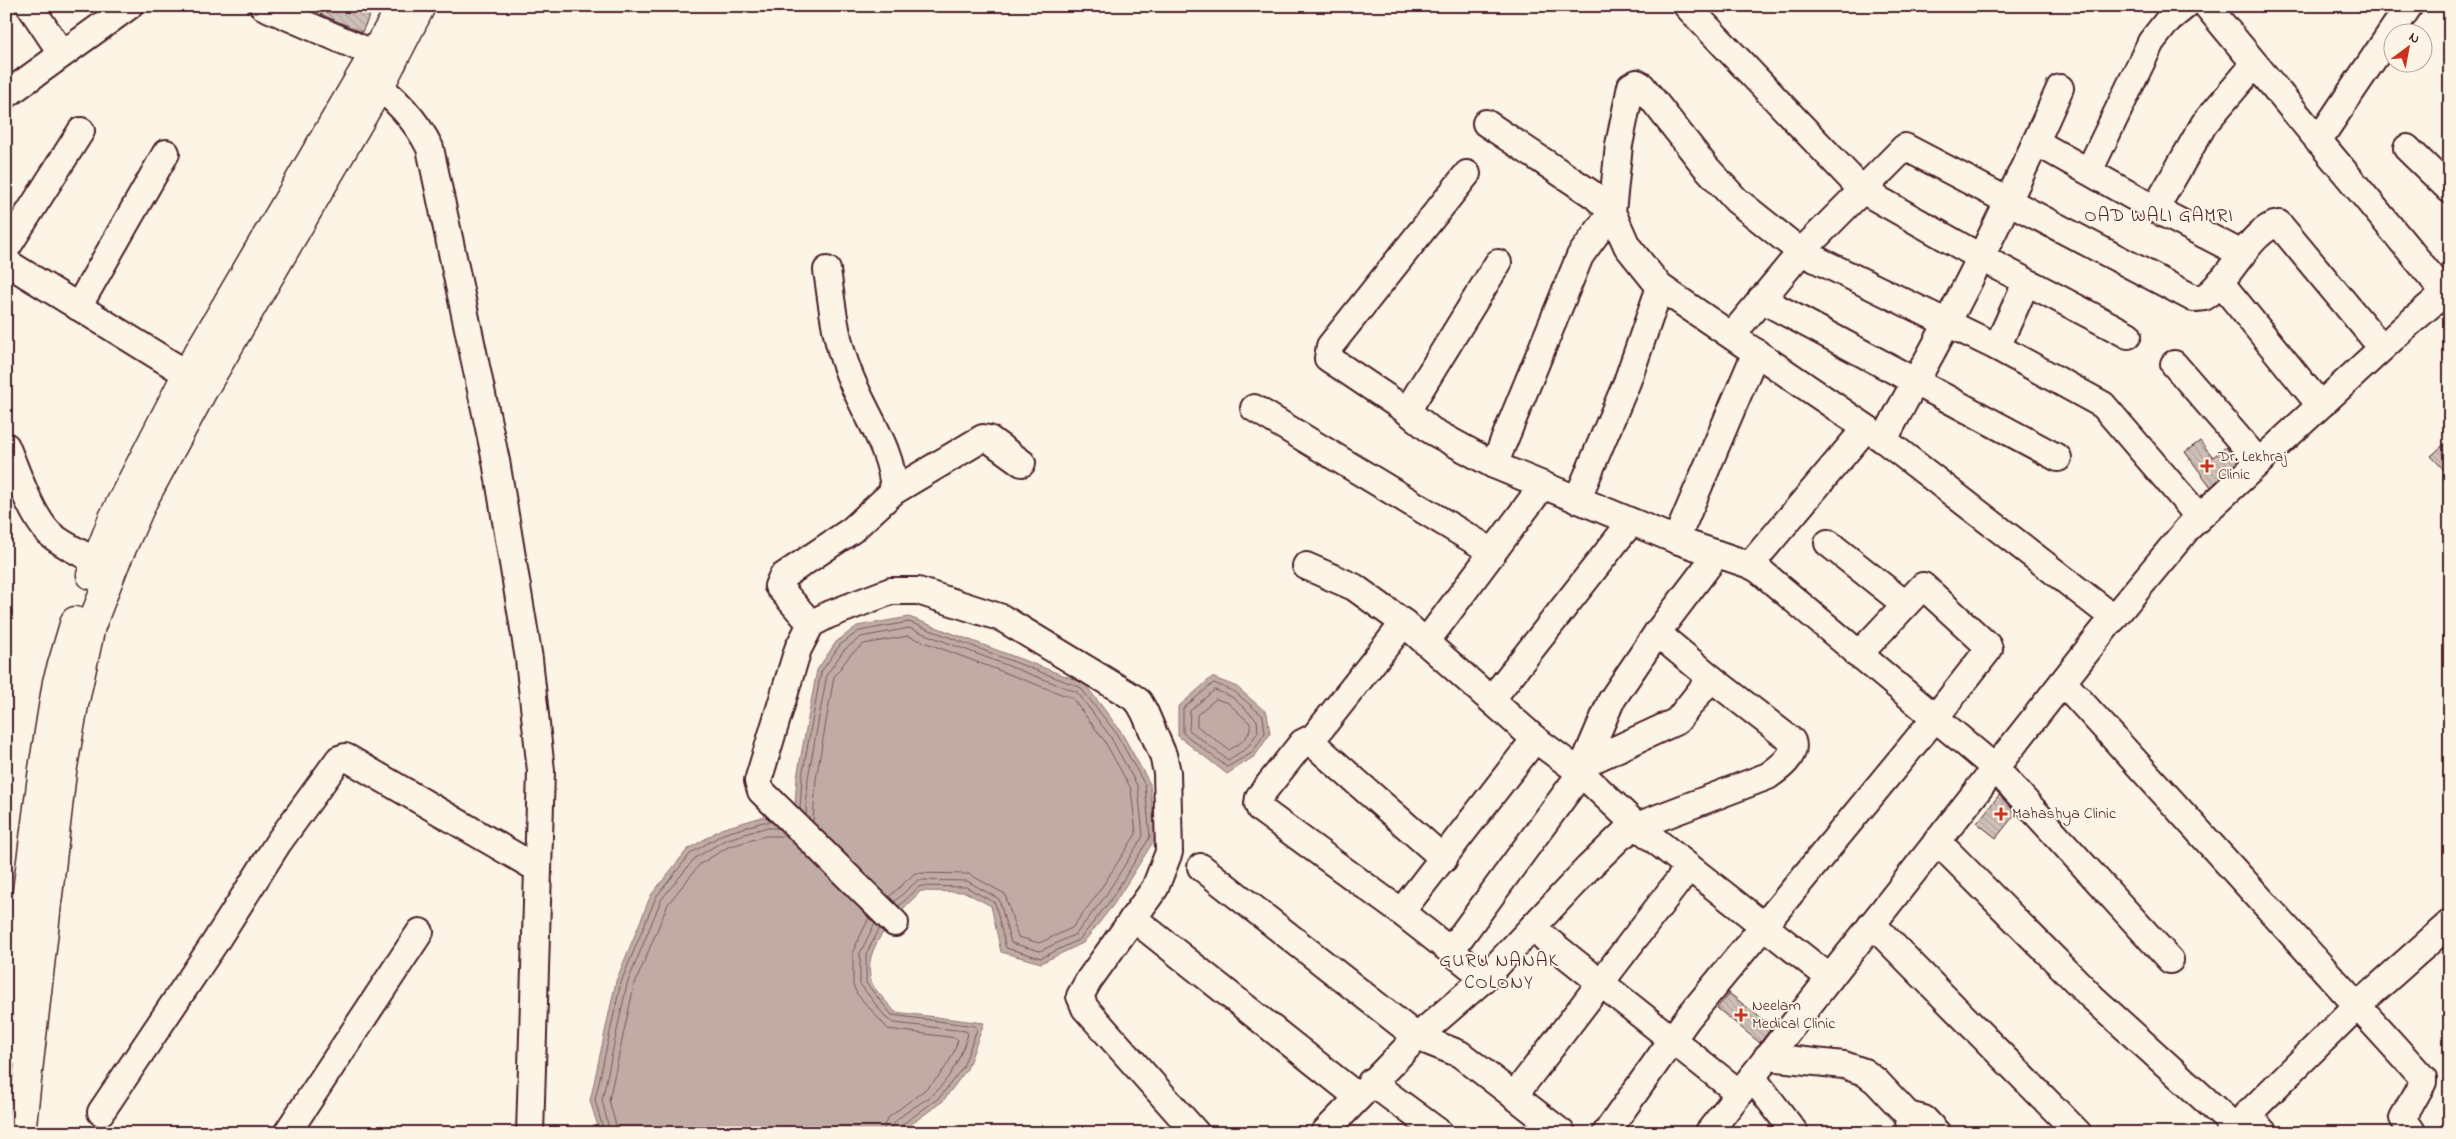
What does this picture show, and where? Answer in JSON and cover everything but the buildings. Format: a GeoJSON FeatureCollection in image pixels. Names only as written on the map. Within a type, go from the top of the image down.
{"type":"FeatureCollection","features":[{"type":"Feature","properties":{"kind":"main road"},"geometry":{"type":"LineString","coordinates":[[21,1133],[62,772],[74,705],[94,617],[144,499],[377,69],[400,6]]}},
{"type":"Feature","properties":{"kind":"main road"},"geometry":{"type":"LineString","coordinates":[[6,1053],[10,982],[57,682],[81,602],[113,518],[187,374],[377,69],[421,6]]}},
{"type":"Feature","properties":{"kind":"street"},"geometry":{"type":"LineString","coordinates":[[30,6],[62,54]]}},
{"type":"Feature","properties":{"kind":"street"},"geometry":{"type":"LineString","coordinates":[[6,95],[129,6]]}},
{"type":"Feature","properties":{"kind":"street"},"geometry":{"type":"LineString","coordinates":[[263,6],[377,69],[412,117],[430,148],[496,462],[529,659],[541,771],[530,1133]]}},
{"type":"Feature","properties":{"kind":"street"},"geometry":{"type":"LineString","coordinates":[[1688,6],[1862,190],[1980,258],[2128,335]]}},
{"type":"Feature","properties":{"kind":"street"},"geometry":{"type":"LineString","coordinates":[[2090,171],[2151,42],[2169,19],[2185,6]]}},
{"type":"Feature","properties":{"kind":"street"},"geometry":{"type":"LineString","coordinates":[[1708,1133],[2063,682],[2188,528],[2447,290],[2318,141],[2207,6]]}},
{"type":"Feature","properties":{"kind":"street"},"geometry":{"type":"LineString","coordinates":[[2318,141],[2409,6]]}},
{"type":"Feature","properties":{"kind":"street"},"geometry":{"type":"LineString","coordinates":[[2155,209],[2204,124],[2254,65]]}},
{"type":"Feature","properties":{"kind":"street"},"geometry":{"type":"LineString","coordinates":[[1494,464],[1580,256],[1612,212],[1629,90],[1634,84],[1640,84],[1736,200],[1802,252],[1997,347],[2103,405],[2199,517]]}},
{"type":"Feature","properties":{"kind":"street"},"geometry":{"type":"LineString","coordinates":[[1750,564],[1875,434],[1913,382],[1947,324],[1980,258],[2060,88]]}},
{"type":"Feature","properties":{"kind":"street"},"geometry":{"type":"LineString","coordinates":[[1486,123],[1595,196],[1612,212],[1627,246],[1660,287],[1875,434],[2114,618]]}},
{"type":"Feature","properties":{"kind":"street"},"geometry":{"type":"LineString","coordinates":[[6,249],[81,131]]}},
{"type":"Feature","properties":{"kind":"street"},"geometry":{"type":"LineString","coordinates":[[2036,142],[2155,209],[2242,254]]}},
{"type":"Feature","properties":{"kind":"street"},"geometry":{"type":"LineString","coordinates":[[1732,335],[1802,252],[1905,147],[2193,298],[2204,297],[2220,282],[2242,254],[2270,227],[2279,224],[2382,348]]}},
{"type":"Feature","properties":{"kind":"street"},"geometry":{"type":"LineString","coordinates":[[2407,148],[2450,190]]}},
{"type":"Feature","properties":{"kind":"street"},"geometry":{"type":"LineString","coordinates":[[78,307],[166,153]]}},
{"type":"Feature","properties":{"kind":"street"},"geometry":{"type":"LineString","coordinates":[[1466,174],[1330,346],[1328,358],[1407,411],[1432,431],[1494,464],[1631,522],[1676,540],[1750,564],[1759,570],[1995,768],[2170,960]]}},
{"type":"Feature","properties":{"kind":"street"},"geometry":{"type":"LineString","coordinates":[[6,262],[187,374]]}},
{"type":"Feature","properties":{"kind":"street"},"geometry":{"type":"LineString","coordinates":[[1407,411],[1498,263]]}},
{"type":"Feature","properties":{"kind":"street"},"geometry":{"type":"LineString","coordinates":[[827,270],[836,336],[860,400],[887,451],[893,472],[894,491]]}},
{"type":"Feature","properties":{"kind":"street"},"geometry":{"type":"LineString","coordinates":[[2220,282],[2320,405]]}},
{"type":"Feature","properties":{"kind":"street"},"geometry":{"type":"LineString","coordinates":[[1997,347],[2026,283]]}},
{"type":"Feature","properties":{"kind":"street"},"geometry":{"type":"LineString","coordinates":[[1577,500],[1627,382],[1660,287]]}},
{"type":"Feature","properties":{"kind":"street"},"geometry":{"type":"LineString","coordinates":[[1761,299],[2058,458]]}},
{"type":"Feature","properties":{"kind":"street"},"geometry":{"type":"LineString","coordinates":[[1676,540],[1756,352]]}},
{"type":"Feature","properties":{"kind":"street"},"geometry":{"type":"LineString","coordinates":[[2174,364],[2259,462]]}},
{"type":"Feature","properties":{"kind":"street"},"geometry":{"type":"LineString","coordinates":[[1254,408],[1493,552]]}},
{"type":"Feature","properties":{"kind":"street"},"geometry":{"type":"LineString","coordinates":[[812,624],[778,586],[778,581],[852,530],[894,491],[985,437],[1022,463]]}},
{"type":"Feature","properties":{"kind":"street"},"geometry":{"type":"LineString","coordinates":[[6,446],[30,502],[47,530],[56,538],[96,561]]}},
{"type":"Feature","properties":{"kind":"street"},"geometry":{"type":"LineString","coordinates":[[1426,642],[1543,485]]}},
{"type":"Feature","properties":{"kind":"street"},"geometry":{"type":"LineString","coordinates":[[1491,700],[1631,522]]}},
{"type":"Feature","properties":{"kind":"street"},"geometry":{"type":"LineString","coordinates":[[1828,543],[1905,604]]}},
{"type":"Feature","properties":{"kind":"street"},"geometry":{"type":"LineString","coordinates":[[1451,950],[1582,769],[1611,701],[1657,633],[1716,554]]}},
{"type":"Feature","properties":{"kind":"street"},"geometry":{"type":"LineString","coordinates":[[1306,566],[1354,587],[1404,623],[1535,739],[1582,769],[1637,826],[1830,978]]}},
{"type":"Feature","properties":{"kind":"street"},"geometry":{"type":"LineString","coordinates":[[1606,1133],[1672,1040],[1935,718],[1989,648],[1924,586],[1920,587],[1858,655]]}},
{"type":"Feature","properties":{"kind":"street"},"geometry":{"type":"LineString","coordinates":[[895,923],[761,791],[758,780],[798,649],[812,624],[828,615],[892,591],[918,591],[1002,618],[1139,702],[1164,755],[1168,772],[1169,852],[1155,888],[1082,991],[1081,1001],[1186,1130]]}},
{"type":"Feature","properties":{"kind":"street"},"geometry":{"type":"LineString","coordinates":[[1404,623],[1314,737],[1302,743],[1259,797],[1258,804],[1260,809],[1401,912],[1485,978]]}},
{"type":"Feature","properties":{"kind":"street"},"geometry":{"type":"LineString","coordinates":[[1324,1133],[1364,1089],[1417,1037],[1485,978],[1520,943],[1588,868],[1621,836],[1637,826],[1768,776],[1784,765],[1793,748],[1792,741],[1657,633]]}},
{"type":"Feature","properties":{"kind":"street"},"geometry":{"type":"LineString","coordinates":[[1582,769],[1677,721],[1711,678]]}},
{"type":"Feature","properties":{"kind":"street"},"geometry":{"type":"LineString","coordinates":[[2063,682],[2423,1078],[2423,1082],[2403,1118],[2413,1133]]}},
{"type":"Feature","properties":{"kind":"street"},"geometry":{"type":"LineString","coordinates":[[1401,912],[1444,859],[1535,739]]}},
{"type":"Feature","properties":{"kind":"street"},"geometry":{"type":"LineString","coordinates":[[1309,740],[1444,859]]}},
{"type":"Feature","properties":{"kind":"street"},"geometry":{"type":"LineString","coordinates":[[101,1112],[214,944],[278,843],[334,764],[342,757],[356,763],[538,870]]}},
{"type":"Feature","properties":{"kind":"street"},"geometry":{"type":"LineString","coordinates":[[1937,841],[2092,997],[2244,1127],[2357,1006],[2450,923]]}},
{"type":"Feature","properties":{"kind":"street"},"geometry":{"type":"LineString","coordinates":[[1201,867],[1417,1037],[1460,1054],[1562,1133]]}},
{"type":"Feature","properties":{"kind":"street"},"geometry":{"type":"LineString","coordinates":[[1514,1096],[1689,867]]}},
{"type":"Feature","properties":{"kind":"street"},"geometry":{"type":"LineString","coordinates":[[1133,918],[1364,1089],[1440,1133]]}},
{"type":"Feature","properties":{"kind":"street"},"geometry":{"type":"LineString","coordinates":[[1872,924],[2078,1133]]}},
{"type":"Feature","properties":{"kind":"street"},"geometry":{"type":"LineString","coordinates":[[1532,928],[1672,1040],[1753,1076],[1795,1133]]}},
{"type":"Feature","properties":{"kind":"street"},"geometry":{"type":"LineString","coordinates":[[287,1133],[420,932]]}},
{"type":"Feature","properties":{"kind":"street"},"geometry":{"type":"LineString","coordinates":[[10,982],[34,1016]]}},
{"type":"Feature","properties":{"kind":"street"},"geometry":{"type":"LineString","coordinates":[[1753,1076],[1844,1065],[1856,1069],[1876,1081],[1910,1124],[1924,1119],[1937,1133]]}},
{"type":"Feature","properties":{"kind":"water"},"geometry":{"type":"Polygon","coordinates":[[[909,617],[1084,683],[1120,730],[1150,784],[1155,839],[1114,904],[1083,943],[1041,963],[1001,952],[991,906],[965,892],[921,891],[902,909],[884,931],[871,955],[869,968],[872,984],[895,1012],[984,1023],[967,1069],[943,1101],[899,1133],[600,1133],[590,1101],[616,981],[651,895],[687,850],[721,829],[762,817],[794,817],[797,777],[817,670],[836,642],[857,626],[909,617]]]}},
{"type":"Feature","properties":{"kind":"water"},"geometry":{"type":"Polygon","coordinates":[[[1212,677],[1237,687],[1267,713],[1270,734],[1255,756],[1227,774],[1178,736],[1178,707],[1212,677]]]}},
{"type":"Feature","properties":{"kind":"place","name":"Dr. Lekhraj Clinic"},"geometry":{"type":"Point","coordinates":[2207,466]}},
{"type":"Feature","properties":{"kind":"place","name":"Mahashya Clinic"},"geometry":{"type":"Point","coordinates":[2001,814]}},
{"type":"Feature","properties":{"kind":"place","name":"Neelam Medical Clinic"},"geometry":{"type":"Point","coordinates":[1741,1015]}},
{"type":"Feature","properties":{"kind":"district","name":"OAD WALI GAMRI"},"geometry":{"type":"Point","coordinates":[2159,216]}},
{"type":"Feature","properties":{"kind":"district","name":"GURU NANAK COLONY"},"geometry":{"type":"Point","coordinates":[1499,972]}}]}
